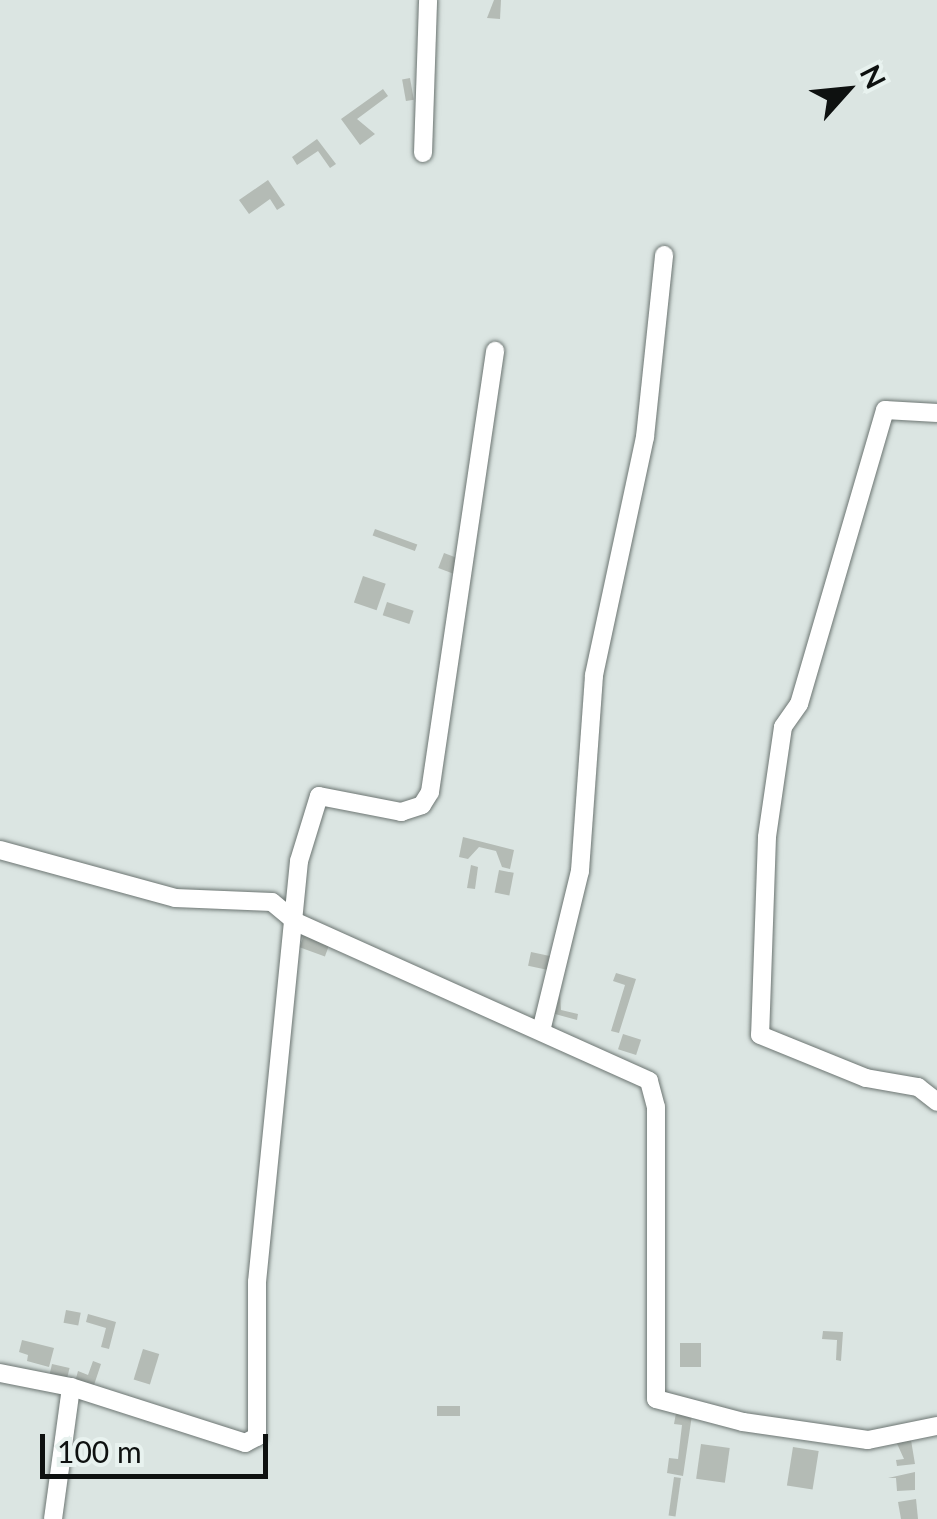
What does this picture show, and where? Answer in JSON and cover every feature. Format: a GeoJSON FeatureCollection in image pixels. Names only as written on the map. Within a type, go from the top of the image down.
{"type":"FeatureCollection","features":[{"type":"Feature","properties":{"kind":"street"},"geometry":{"type":"LineString","coordinates":[[422,153],[428,0]]}},
{"type":"Feature","properties":{"kind":"street"},"geometry":{"type":"LineString","coordinates":[[541,1031],[580,870],[594,675],[645,437],[664,255]]}},
{"type":"Feature","properties":{"kind":"street"},"geometry":{"type":"LineString","coordinates":[[0,1373],[71,1387],[244,1443],[257,1437],[257,1282],[296,922],[299,860],[319,796],[401,812],[422,805],[430,792],[495,351]]}},
{"type":"Feature","properties":{"kind":"street"},"geometry":{"type":"LineString","coordinates":[[937,413],[885,410],[799,704],[782,728],[767,837],[760,1035],[866,1078],[918,1087],[937,1102]]}},
{"type":"Feature","properties":{"kind":"street"},"geometry":{"type":"LineString","coordinates":[[0,850],[175,898],[272,902],[296,922],[649,1081],[656,1107],[656,1398],[743,1422],[868,1440],[937,1426]]}},
{"type":"Feature","properties":{"kind":"street"},"geometry":{"type":"LineString","coordinates":[[52,1519],[71,1387]]}},
{"type":"Feature","properties":{"kind":"building"},"geometry":{"type":"Polygon","coordinates":[[[494,0],[501,0],[500,19],[487,18],[494,0]]]}},
{"type":"Feature","properties":{"kind":"building"},"geometry":{"type":"Polygon","coordinates":[[[410,78],[414,100],[406,101],[402,79],[410,78]]]}},
{"type":"Feature","properties":{"kind":"building"},"geometry":{"type":"Polygon","coordinates":[[[383,89],[388,96],[357,119],[375,134],[360,145],[341,119],[383,89]]]}},
{"type":"Feature","properties":{"kind":"building"},"geometry":{"type":"Polygon","coordinates":[[[317,139],[336,164],[330,168],[318,151],[297,165],[292,157],[317,139]]]}},
{"type":"Feature","properties":{"kind":"building"},"geometry":{"type":"Polygon","coordinates":[[[268,180],[285,205],[277,210],[270,199],[249,214],[239,200],[268,180]]]}},
{"type":"Feature","properties":{"kind":"building"},"geometry":{"type":"Polygon","coordinates":[[[375,529],[417,544],[415,551],[373,536],[375,529]]]}},
{"type":"Feature","properties":{"kind":"building"},"geometry":{"type":"Polygon","coordinates":[[[444,553],[460,559],[454,574],[438,568],[444,553]]]}},
{"type":"Feature","properties":{"kind":"building"},"geometry":{"type":"Polygon","coordinates":[[[363,576],[386,584],[377,610],[354,602],[363,576]]]}},
{"type":"Feature","properties":{"kind":"building"},"geometry":{"type":"Polygon","coordinates":[[[387,602],[414,611],[409,624],[383,615],[387,602]]]}},
{"type":"Feature","properties":{"kind":"building"},"geometry":{"type":"Polygon","coordinates":[[[463,837],[514,850],[510,869],[502,867],[496,851],[479,847],[468,859],[459,857],[463,837]]]}},
{"type":"Feature","properties":{"kind":"building"},"geometry":{"type":"Polygon","coordinates":[[[471,865],[478,867],[475,889],[467,888],[471,865]]]}},
{"type":"Feature","properties":{"kind":"building"},"geometry":{"type":"Polygon","coordinates":[[[499,870],[514,873],[509,895],[495,893],[499,870]]]}},
{"type":"Feature","properties":{"kind":"building"},"geometry":{"type":"Polygon","coordinates":[[[304,935],[329,944],[325,956],[300,947],[304,935]]]}},
{"type":"Feature","properties":{"kind":"building"},"geometry":{"type":"Polygon","coordinates":[[[531,952],[554,957],[552,971],[528,966],[531,952]]]}},
{"type":"Feature","properties":{"kind":"building"},"geometry":{"type":"Polygon","coordinates":[[[616,973],[636,979],[619,1033],[611,1031],[625,985],[613,981],[616,973]]]}},
{"type":"Feature","properties":{"kind":"building"},"geometry":{"type":"Polygon","coordinates":[[[560,994],[561,1010],[578,1014],[577,1020],[555,1014],[560,994]]]}},
{"type":"Feature","properties":{"kind":"building"},"geometry":{"type":"Polygon","coordinates":[[[623,1034],[641,1040],[636,1055],[618,1049],[623,1034]]]}},
{"type":"Feature","properties":{"kind":"building"},"geometry":{"type":"Polygon","coordinates":[[[66,1310],[81,1313],[78,1326],[64,1323],[66,1310]]]}},
{"type":"Feature","properties":{"kind":"building"},"geometry":{"type":"Polygon","coordinates":[[[88,1314],[116,1322],[109,1349],[101,1347],[106,1328],[86,1322],[88,1314]]]}},
{"type":"Feature","properties":{"kind":"building"},"geometry":{"type":"Polygon","coordinates":[[[823,1331],[843,1332],[841,1361],[836,1360],[837,1340],[822,1339],[823,1331]]]}},
{"type":"Feature","properties":{"kind":"building"},"geometry":{"type":"Polygon","coordinates":[[[22,1340],[54,1348],[49,1367],[27,1361],[28,1355],[19,1352],[22,1340]]]}},
{"type":"Feature","properties":{"kind":"building"},"geometry":{"type":"Polygon","coordinates":[[[680,1343],[701,1343],[701,1367],[680,1367],[680,1343]]]}},
{"type":"Feature","properties":{"kind":"building"},"geometry":{"type":"Polygon","coordinates":[[[143,1349],[159,1354],[150,1385],[134,1380],[143,1349]]]}},
{"type":"Feature","properties":{"kind":"building"},"geometry":{"type":"Polygon","coordinates":[[[93,1361],[101,1364],[93,1388],[75,1382],[78,1371],[88,1375],[93,1361]]]}},
{"type":"Feature","properties":{"kind":"building"},"geometry":{"type":"Polygon","coordinates":[[[52,1364],[70,1368],[67,1378],[50,1374],[52,1364]]]}},
{"type":"Feature","properties":{"kind":"building"},"geometry":{"type":"Polygon","coordinates":[[[437,1406],[460,1406],[460,1416],[437,1416],[437,1406]]]}},
{"type":"Feature","properties":{"kind":"building"},"geometry":{"type":"Polygon","coordinates":[[[676,1413],[692,1415],[683,1476],[667,1473],[669,1458],[678,1459],[682,1425],[674,1424],[676,1413]]]}},
{"type":"Feature","properties":{"kind":"building"},"geometry":{"type":"Polygon","coordinates":[[[910,1434],[915,1464],[897,1466],[896,1460],[904,1459],[894,1437],[910,1434]]]}},
{"type":"Feature","properties":{"kind":"building"},"geometry":{"type":"Polygon","coordinates":[[[701,1444],[730,1448],[725,1483],[696,1479],[701,1444]]]}},
{"type":"Feature","properties":{"kind":"building"},"geometry":{"type":"Polygon","coordinates":[[[793,1447],[819,1451],[813,1490],[787,1486],[793,1447]]]}},
{"type":"Feature","properties":{"kind":"building"},"geometry":{"type":"Polygon","coordinates":[[[915,1472],[915,1490],[897,1491],[896,1478],[888,1478],[915,1472]]]}},
{"type":"Feature","properties":{"kind":"building"},"geometry":{"type":"Polygon","coordinates":[[[674,1477],[681,1478],[676,1517],[669,1516],[674,1477]]]}},
{"type":"Feature","properties":{"kind":"building"},"geometry":{"type":"Polygon","coordinates":[[[916,1499],[918,1519],[901,1519],[898,1502],[916,1499]]]}}]}
